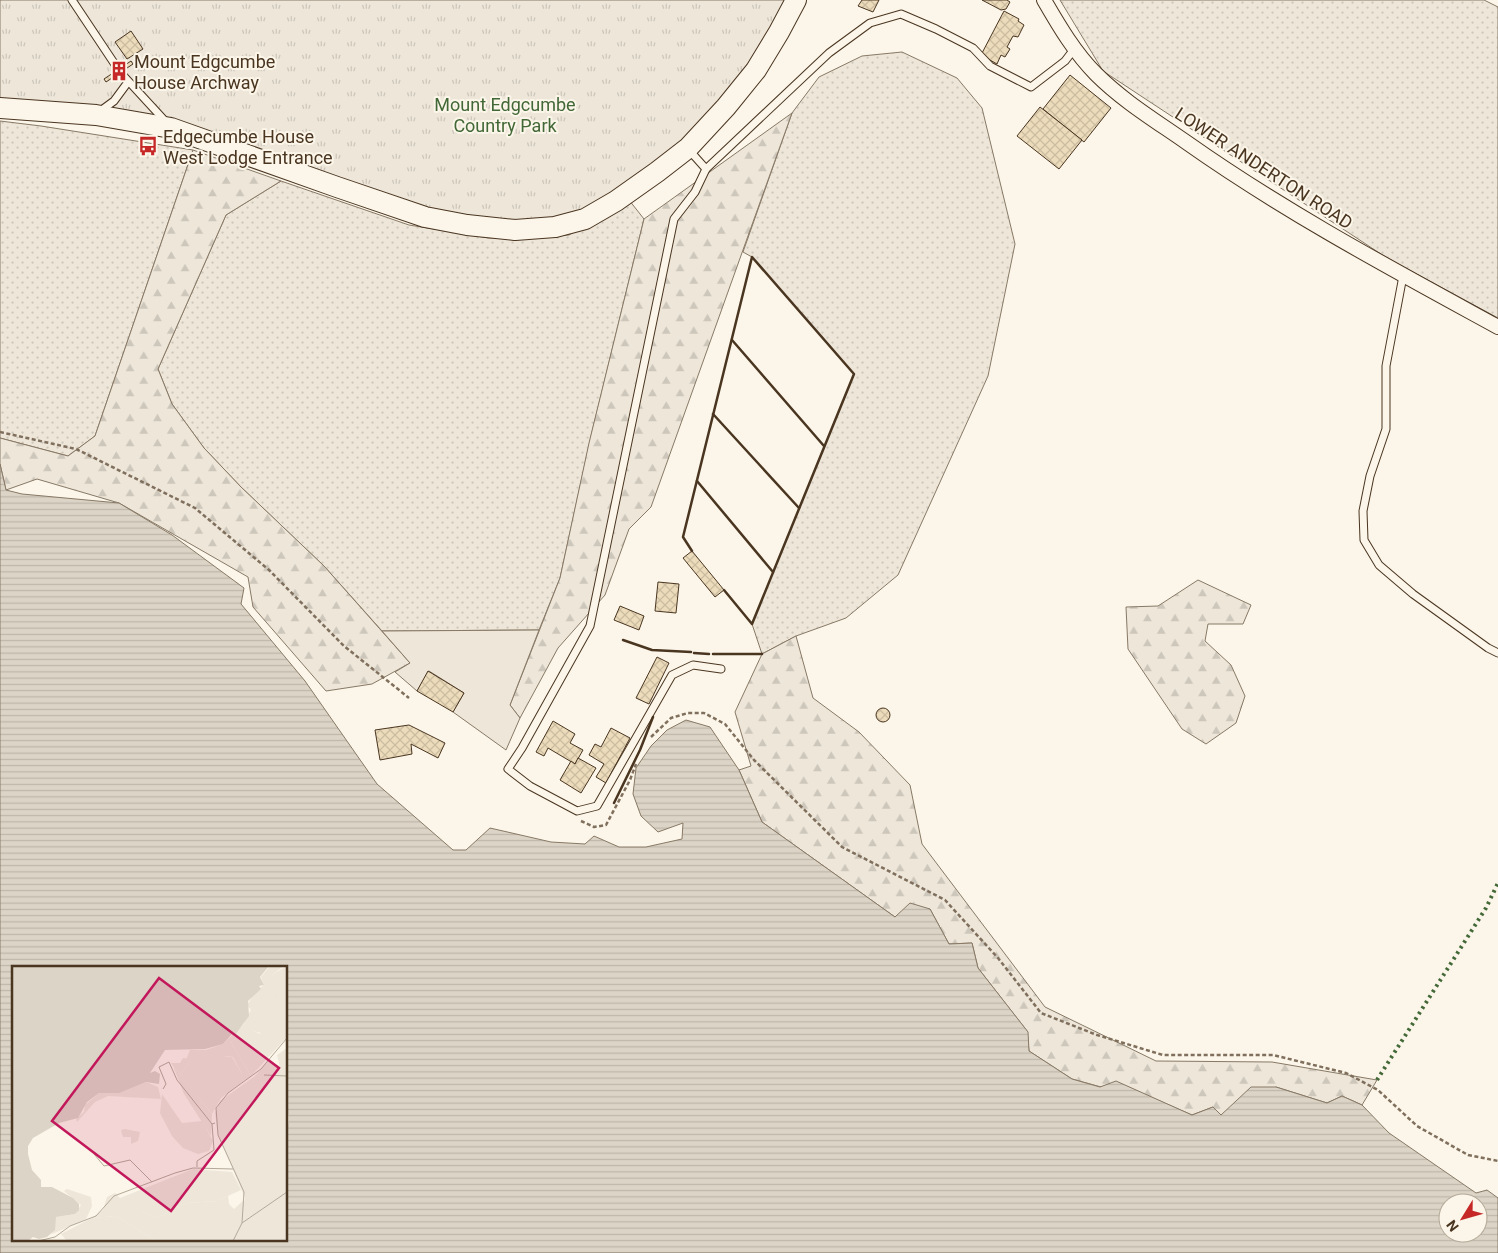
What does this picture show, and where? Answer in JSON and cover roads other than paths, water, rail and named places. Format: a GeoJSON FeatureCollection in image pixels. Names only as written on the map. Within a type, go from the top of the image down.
{"type":"FeatureCollection","features":[{"type":"Feature","properties":{"kind":"main road"},"geometry":{"type":"LineString","coordinates":[[0,108],[96,115],[171,128],[425,217],[467,225],[515,230],[555,227],[585,219],[616,202],[688,148],[726,107],[756,70],[780,32],[796,0]]}},
{"type":"Feature","properties":{"kind":"street","name":"LOWER ANDERTON ROAD"},"geometry":{"type":"LineString","coordinates":[[1044,0],[1075,48],[1096,74],[1125,99],[1224,169],[1322,229],[1403,276],[1498,327]]}},
{"type":"Feature","properties":{"kind":"lane"},"geometry":{"type":"LineString","coordinates":[[72,0],[119,71],[171,128]]}},
{"type":"Feature","properties":{"kind":"lane"},"geometry":{"type":"LineString","coordinates":[[721,669],[693,665],[672,675],[597,806],[577,811],[530,786],[508,769],[522,748],[590,626],[674,219],[695,192],[706,169],[829,53],[870,22],[901,14],[973,48],[990,66],[1031,87],[1065,61],[1075,48]]}},
{"type":"Feature","properties":{"kind":"lane"},"geometry":{"type":"LineString","coordinates":[[96,115],[114,101],[128,82]]}},
{"type":"Feature","properties":{"kind":"lane"},"geometry":{"type":"LineString","coordinates":[[688,148],[706,169]]}},
{"type":"Feature","properties":{"kind":"lane"},"geometry":{"type":"LineString","coordinates":[[1403,276],[1386,366],[1386,429],[1370,476],[1363,511],[1364,540],[1378,565],[1413,594],[1488,648],[1498,653]]}},
{"type":"Feature","properties":{"kind":"place","name":"Mount Edgcumbe House Archway"},"geometry":{"type":"Point","coordinates":[119,71]}},
{"type":"Feature","properties":{"kind":"place","name":"Edgecumbe House West Lodge Entrance"},"geometry":{"type":"Point","coordinates":[148,146]}},
{"type":"Feature","properties":{"kind":"park label","name":"Mount Edgcumbe Country Park"},"geometry":{"type":"Point","coordinates":[505,114]}}]}
